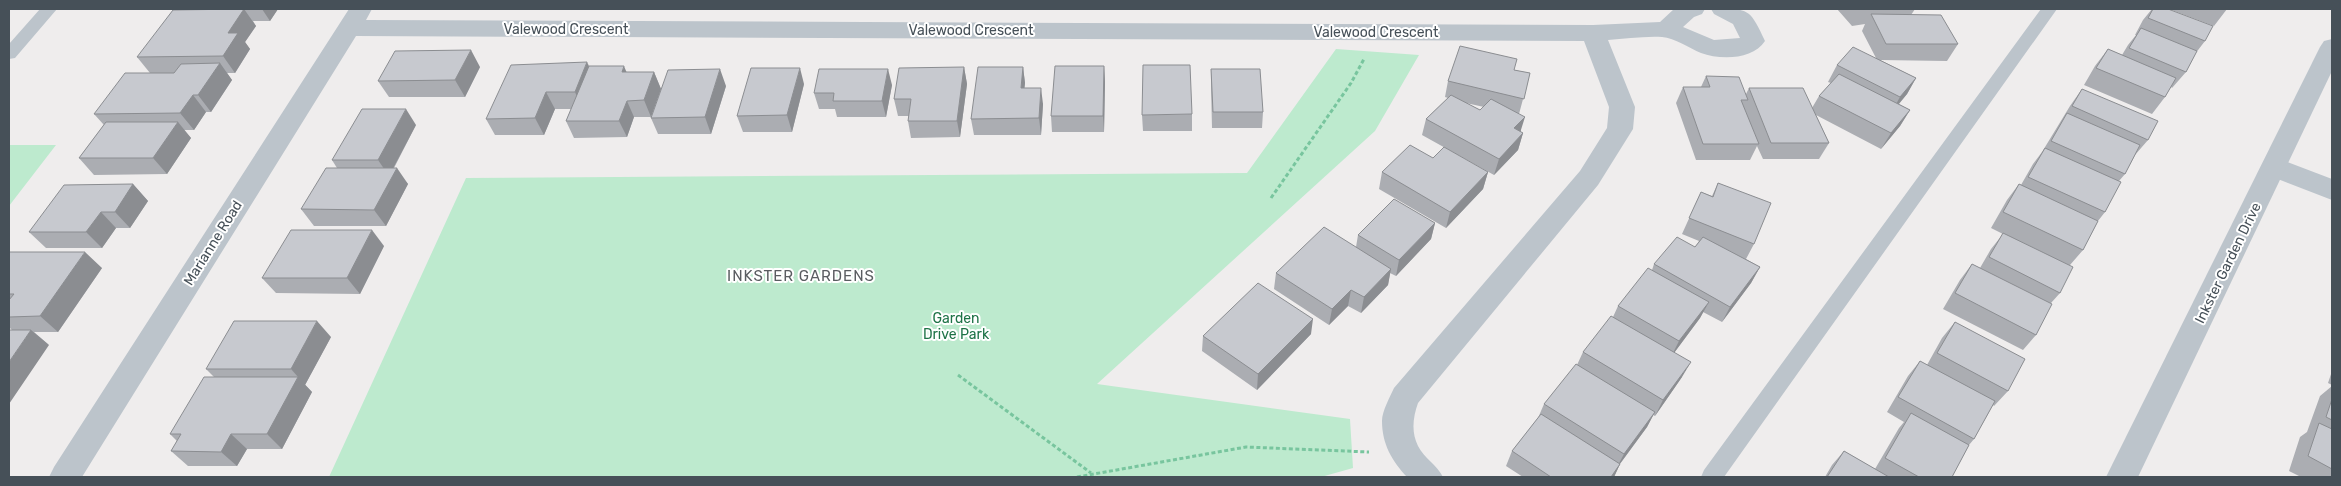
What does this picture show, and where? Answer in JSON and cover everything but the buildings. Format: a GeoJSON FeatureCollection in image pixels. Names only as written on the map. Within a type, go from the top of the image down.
{"type":"FeatureCollection","features":[{"type":"Feature","properties":{"kind":"street"},"geometry":{"type":"LineString","coordinates":[[1666,29],[1688,9],[1694,9]]}},
{"type":"Feature","properties":{"kind":"street","name":"Valewood Crescent"},"geometry":{"type":"LineString","coordinates":[[355,18],[1378,32],[1592,32],[1666,29],[1711,48],[1741,48],[1753,41],[1743,19],[1722,9]]}},
{"type":"Feature","properties":{"kind":"street","name":"Marianne Road"},"geometry":{"type":"LineString","coordinates":[[66,477],[355,18]]}},
{"type":"Feature","properties":{"kind":"street"},"geometry":{"type":"LineString","coordinates":[[1427,477],[1404,453],[1397,420],[1405,397],[1589,178],[1620,129],[1622,107],[1592,32]]}},
{"type":"Feature","properties":{"kind":"street","name":"Inkster Garden Drive"},"geometry":{"type":"LineString","coordinates":[[2122,477],[2332,47]]}},
{"type":"Feature","properties":{"kind":"street"},"geometry":{"type":"LineString","coordinates":[[2274,167],[2332,190]]}},
{"type":"Feature","properties":{"kind":"lane"},"geometry":{"type":"LineString","coordinates":[[9,54],[16,38],[50,9]]}},
{"type":"Feature","properties":{"kind":"lane"},"geometry":{"type":"LineString","coordinates":[[1712,477],[2049,9]]}},
{"type":"Feature","properties":{"kind":"path"},"geometry":{"type":"LineString","coordinates":[[1272,198],[1351,83],[1378,32]]}},
{"type":"Feature","properties":{"kind":"path"},"geometry":{"type":"LineString","coordinates":[[958,375],[1092,473]]}},
{"type":"Feature","properties":{"kind":"path"},"geometry":{"type":"LineString","coordinates":[[1077,477],[1246,447],[1404,453]]}},
{"type":"Feature","properties":{"kind":"green space","name":"Garden Drive Park"},"geometry":{"type":"Polygon","coordinates":[[[1336,49],[1419,55],[1375,131],[1097,384],[1350,419],[1353,468],[1321,477],[329,477],[466,178],[1247,173],[1336,49]]]}},
{"type":"Feature","properties":{"kind":"green space"},"geometry":{"type":"Polygon","coordinates":[[[9,145],[56,145],[9,206],[9,145]]]}},
{"type":"Feature","properties":{"kind":"district","name":"INKSTER GARDENS"},"geometry":{"type":"Point","coordinates":[801,276]}}]}
